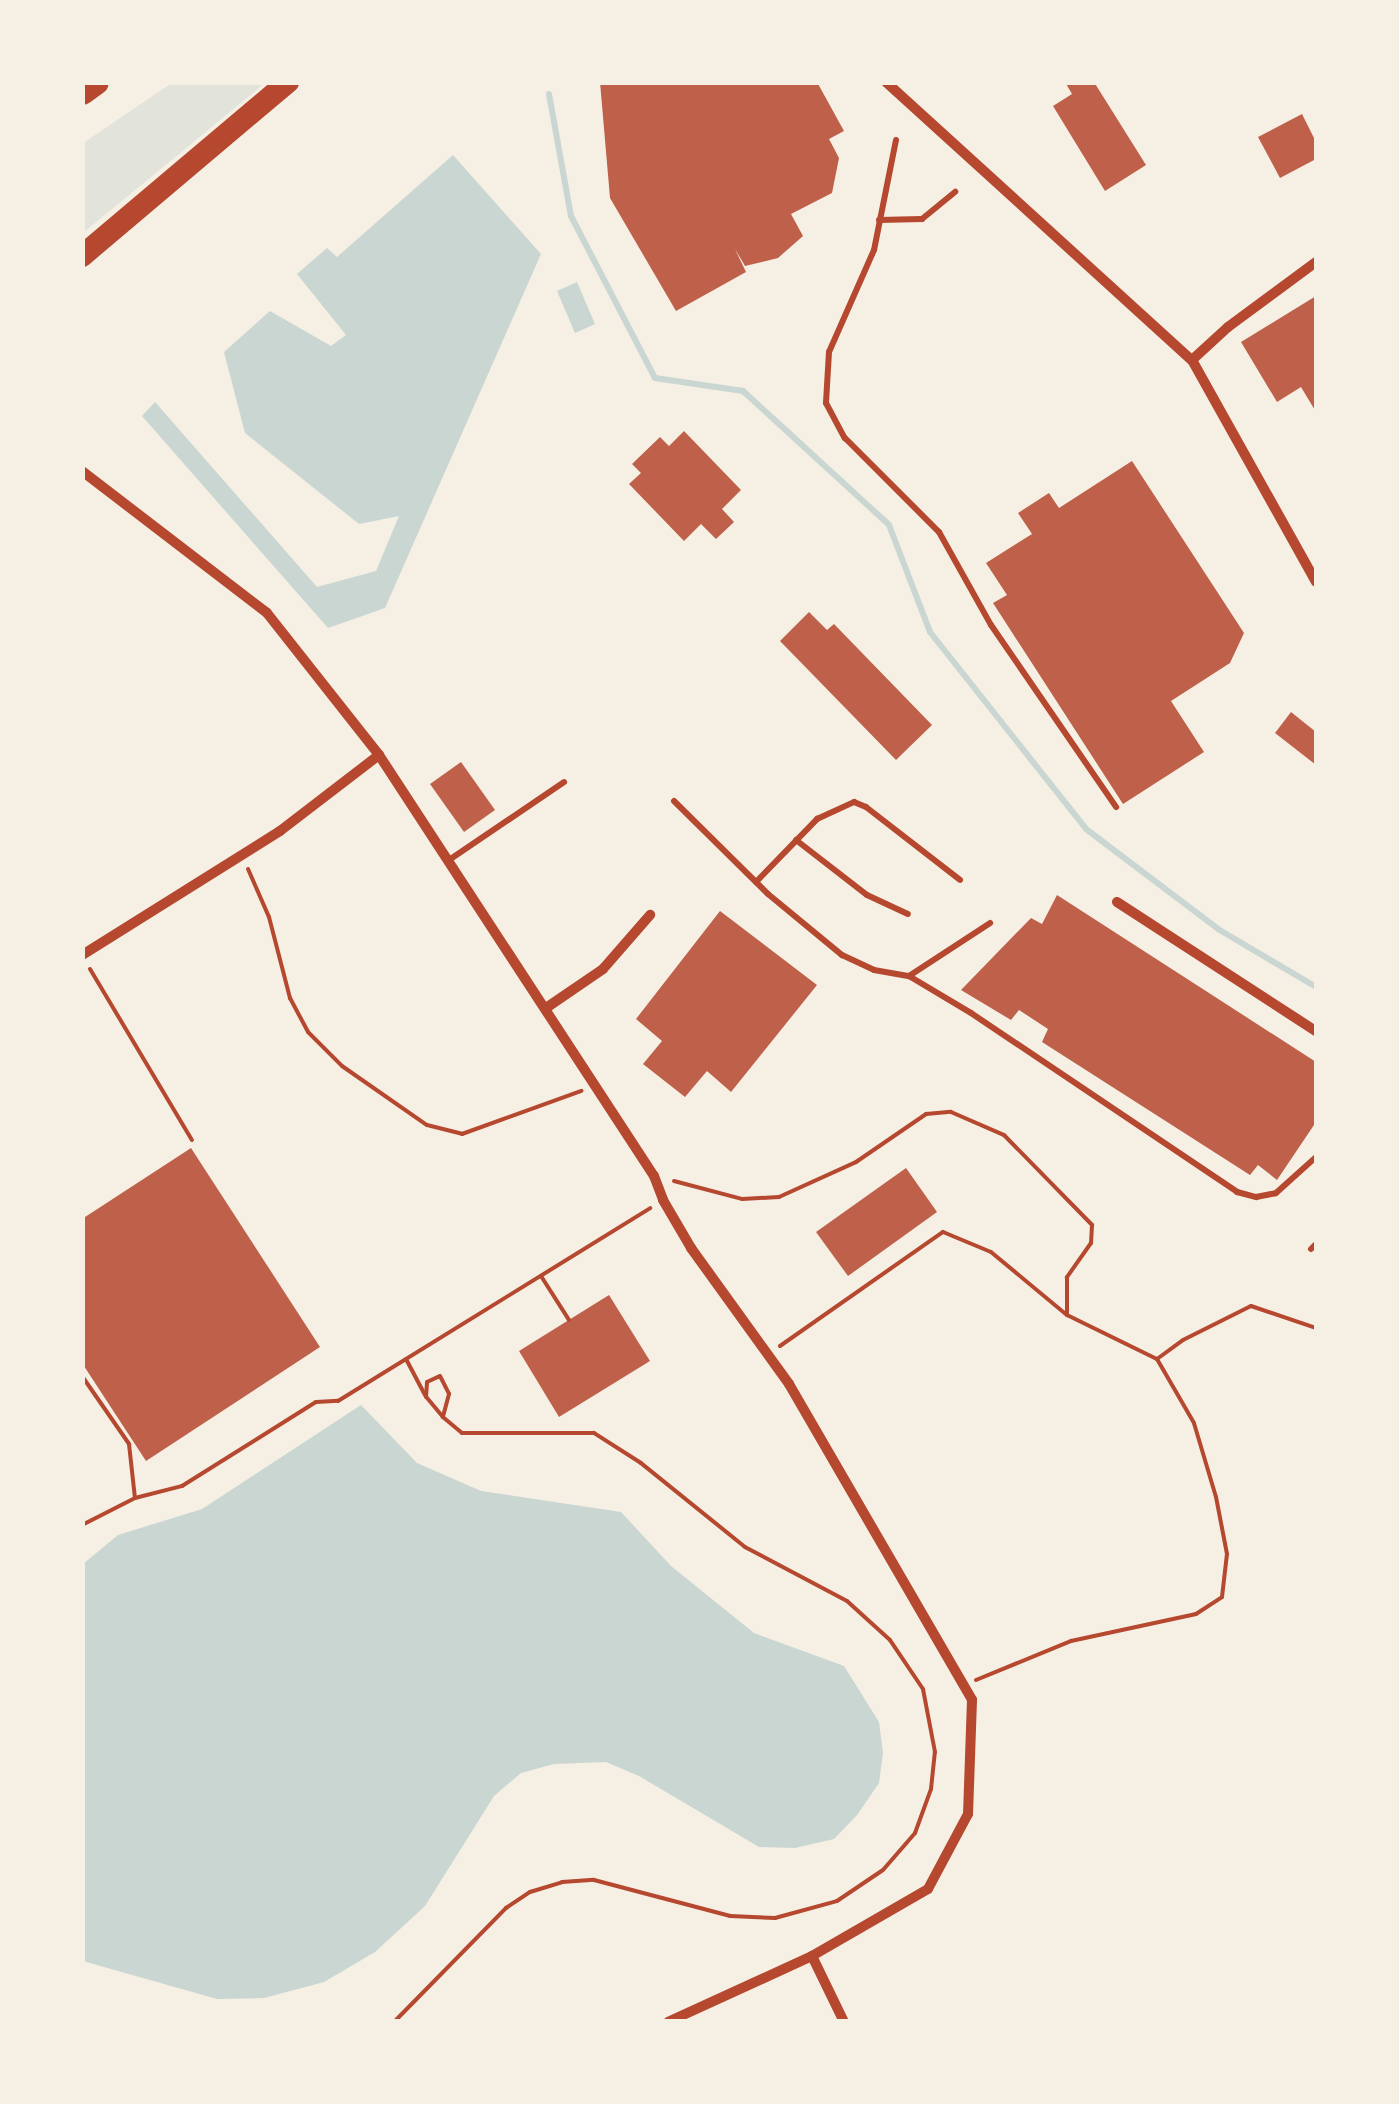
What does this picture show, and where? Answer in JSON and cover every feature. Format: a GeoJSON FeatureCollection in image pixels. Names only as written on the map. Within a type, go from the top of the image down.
{"type":"FeatureCollection","features":[{"type":"Feature","properties":{"kind":"highway"},"geometry":{"type":"LineString","coordinates":[[82,92],[96,82]]}},
{"type":"Feature","properties":{"kind":"main road"},"geometry":{"type":"LineString","coordinates":[[82,256],[288,82]]}},
{"type":"Feature","properties":{"kind":"street"},"geometry":{"type":"LineString","coordinates":[[886,82],[1192,360],[1316,582]]}},
{"type":"Feature","properties":{"kind":"street"},"geometry":{"type":"LineString","coordinates":[[1192,360],[1228,326],[1316,262]]}},
{"type":"Feature","properties":{"kind":"street"},"geometry":{"type":"LineString","coordinates":[[82,471],[267,613],[379,755],[654,1176],[663,1200],[768,1355],[972,1700],[968,1814],[928,1889],[812,1956],[668,2022]]}},
{"type":"Feature","properties":{"kind":"street"},"geometry":{"type":"LineString","coordinates":[[82,956],[239,856],[379,755]]}},
{"type":"Feature","properties":{"kind":"street"},"geometry":{"type":"LineString","coordinates":[[1116,902],[1316,1031]]}},
{"type":"Feature","properties":{"kind":"street"},"geometry":{"type":"LineString","coordinates":[[546,1008],[603,969],[650,914]]}},
{"type":"Feature","properties":{"kind":"street"},"geometry":{"type":"LineString","coordinates":[[812,1956],[844,2022]]}},
{"type":"Feature","properties":{"kind":"lane"},"geometry":{"type":"LineString","coordinates":[[896,140],[880,220],[860,285],[829,352],[824,386],[830,414],[845,438],[938,532],[991,625],[1116,807]]}},
{"type":"Feature","properties":{"kind":"lane"},"geometry":{"type":"LineString","coordinates":[[880,220],[922,218],[955,192]]}},
{"type":"Feature","properties":{"kind":"lane"},"geometry":{"type":"LineString","coordinates":[[449,860],[564,782]]}},
{"type":"Feature","properties":{"kind":"lane"},"geometry":{"type":"LineString","coordinates":[[674,800],[756,882],[842,954],[874,970],[908,976],[1032,1051],[1238,1192],[1256,1197],[1276,1193],[1316,1157]]}},
{"type":"Feature","properties":{"kind":"lane"},"geometry":{"type":"LineString","coordinates":[[756,882],[826,812],[846,803],[860,804],[960,880]]}},
{"type":"Feature","properties":{"kind":"lane"},"geometry":{"type":"LineString","coordinates":[[796,840],[867,895],[908,914]]}},
{"type":"Feature","properties":{"kind":"lane"},"geometry":{"type":"LineString","coordinates":[[908,976],[990,923]]}},
{"type":"Feature","properties":{"kind":"path"},"geometry":{"type":"LineString","coordinates":[[239,856],[258,884],[290,998],[308,1032],[342,1066],[427,1126],[462,1134],[596,1086]]}},
{"type":"Feature","properties":{"kind":"path"},"geometry":{"type":"LineString","coordinates":[[82,956],[192,1140]]}},
{"type":"Feature","properties":{"kind":"path"},"geometry":{"type":"LineString","coordinates":[[654,1176],[742,1199],[779,1197],[856,1162],[926,1114],[951,1112],[1004,1135],[1092,1225],[1090,1244],[1068,1277],[1067,1315]]}},
{"type":"Feature","properties":{"kind":"path"},"geometry":{"type":"LineString","coordinates":[[82,1525],[134,1498],[182,1486],[316,1402],[338,1402],[663,1200]]}},
{"type":"Feature","properties":{"kind":"path"},"geometry":{"type":"LineString","coordinates":[[768,1355],[943,1232],[991,1252],[1067,1315],[1157,1359],[1194,1423],[1216,1498],[1228,1554],[1222,1597],[1196,1614],[1071,1640],[964,1686]]}},
{"type":"Feature","properties":{"kind":"path"},"geometry":{"type":"LineString","coordinates":[[541,1276],[569,1320]]}},
{"type":"Feature","properties":{"kind":"path"},"geometry":{"type":"LineString","coordinates":[[1157,1359],[1183,1340],[1251,1306],[1316,1328]]}},
{"type":"Feature","properties":{"kind":"path"},"geometry":{"type":"LineString","coordinates":[[394,2022],[506,1908],[530,1892],[562,1882],[594,1880],[730,1916],[775,1918],[837,1902],[883,1870],[914,1833],[931,1789],[935,1752],[923,1689],[890,1640],[847,1601],[745,1547],[640,1463],[594,1433],[462,1433],[426,1397],[406,1360]]}},
{"type":"Feature","properties":{"kind":"path"},"geometry":{"type":"LineString","coordinates":[[82,1376],[129,1444],[134,1498]]}},
{"type":"Feature","properties":{"kind":"path"},"geometry":{"type":"LineString","coordinates":[[426,1397],[427,1382],[440,1376],[448,1394],[443,1417]]}},
{"type":"Feature","properties":{"kind":"shaded area"},"geometry":{"type":"Polygon","coordinates":[[[172,83],[265,83],[83,233],[83,143],[172,83]]]}},
{"type":"Feature","properties":{"kind":"shaded area"},"geometry":{"type":"Polygon","coordinates":[[[453,155],[541,254],[385,608],[328,628],[142,416],[155,402],[317,587],[376,571],[399,516],[359,524],[245,433],[224,352],[270,311],[331,346],[346,335],[297,274],[327,248],[337,257],[453,155]]]}},
{"type":"Feature","properties":{"kind":"shaded area"},"geometry":{"type":"Polygon","coordinates":[[[577,282],[595,324],[575,333],[557,291],[577,282]]]}},
{"type":"Feature","properties":{"kind":"shaded area"},"geometry":{"type":"Polygon","coordinates":[[[361,1405],[417,1463],[481,1491],[621,1512],[671,1566],[754,1633],[844,1666],[879,1722],[883,1753],[879,1783],[857,1815],[834,1839],[795,1848],[759,1847],[639,1776],[606,1762],[554,1764],[521,1773],[494,1796],[425,1906],[375,1952],[324,1982],[264,1998],[217,1999],[83,1961],[83,1564],[118,1535],[202,1509],[361,1405]]]}},
{"type":"Feature","properties":{"kind":"building"},"geometry":{"type":"Polygon","coordinates":[[[600,82],[817,82],[844,131],[829,139],[839,158],[832,193],[791,214],[803,236],[778,258],[745,266],[735,249],[746,272],[676,311],[610,198],[600,82]]]}},
{"type":"Feature","properties":{"kind":"building"},"geometry":{"type":"Polygon","coordinates":[[[1065,82],[1094,82],[1146,165],[1105,191],[1053,106],[1072,94],[1065,82]]]}},
{"type":"Feature","properties":{"kind":"building"},"geometry":{"type":"Polygon","coordinates":[[[1302,114],[1316,142],[1316,159],[1280,178],[1258,137],[1302,114]]]}},
{"type":"Feature","properties":{"kind":"building"},"geometry":{"type":"Polygon","coordinates":[[[1316,296],[1316,412],[1301,387],[1277,402],[1241,342],[1316,296]]]}},
{"type":"Feature","properties":{"kind":"building"},"geometry":{"type":"Polygon","coordinates":[[[684,431],[741,490],[722,509],[734,522],[716,539],[701,524],[684,541],[629,484],[641,473],[632,464],[660,437],[669,446],[684,431]]]}},
{"type":"Feature","properties":{"kind":"building"},"geometry":{"type":"Polygon","coordinates":[[[1132,461],[1244,633],[1230,663],[1171,701],[1204,752],[1123,804],[993,603],[1007,595],[986,563],[1032,534],[1018,513],[1049,493],[1059,508],[1132,461]]]}},
{"type":"Feature","properties":{"kind":"building"},"geometry":{"type":"Polygon","coordinates":[[[809,612],[827,630],[834,624],[932,725],[896,760],[780,641],[809,612]]]}},
{"type":"Feature","properties":{"kind":"building"},"geometry":{"type":"Polygon","coordinates":[[[1291,712],[1316,732],[1316,765],[1275,733],[1291,712]]]}},
{"type":"Feature","properties":{"kind":"building"},"geometry":{"type":"Polygon","coordinates":[[[461,762],[495,810],[464,832],[430,784],[461,762]]]}},
{"type":"Feature","properties":{"kind":"building"},"geometry":{"type":"Polygon","coordinates":[[[1057,895],[1316,1062],[1316,1122],[1277,1180],[1258,1165],[1250,1175],[1042,1042],[1048,1029],[1019,1010],[1011,1020],[961,990],[1031,918],[1042,924],[1057,895]]]}},
{"type":"Feature","properties":{"kind":"building"},"geometry":{"type":"Polygon","coordinates":[[[720,911],[817,985],[731,1092],[707,1071],[685,1097],[643,1064],[662,1041],[636,1019],[720,911]]]}},
{"type":"Feature","properties":{"kind":"building"},"geometry":{"type":"Polygon","coordinates":[[[191,1148],[320,1347],[146,1461],[82,1363],[82,1219],[191,1148]]]}},
{"type":"Feature","properties":{"kind":"building"},"geometry":{"type":"Polygon","coordinates":[[[906,1168],[937,1212],[848,1276],[816,1232],[906,1168]]]}},
{"type":"Feature","properties":{"kind":"building"},"geometry":{"type":"Polygon","coordinates":[[[609,1295],[650,1361],[559,1417],[519,1351],[609,1295]]]}},
{"type":"Feature","properties":{"kind":"waterway"},"geometry":{"type":"LineString","coordinates":[[549,94],[571,216],[655,378],[743,391],[889,525],[930,632],[1086,829],[1218,929],[1316,987]]}}]}
